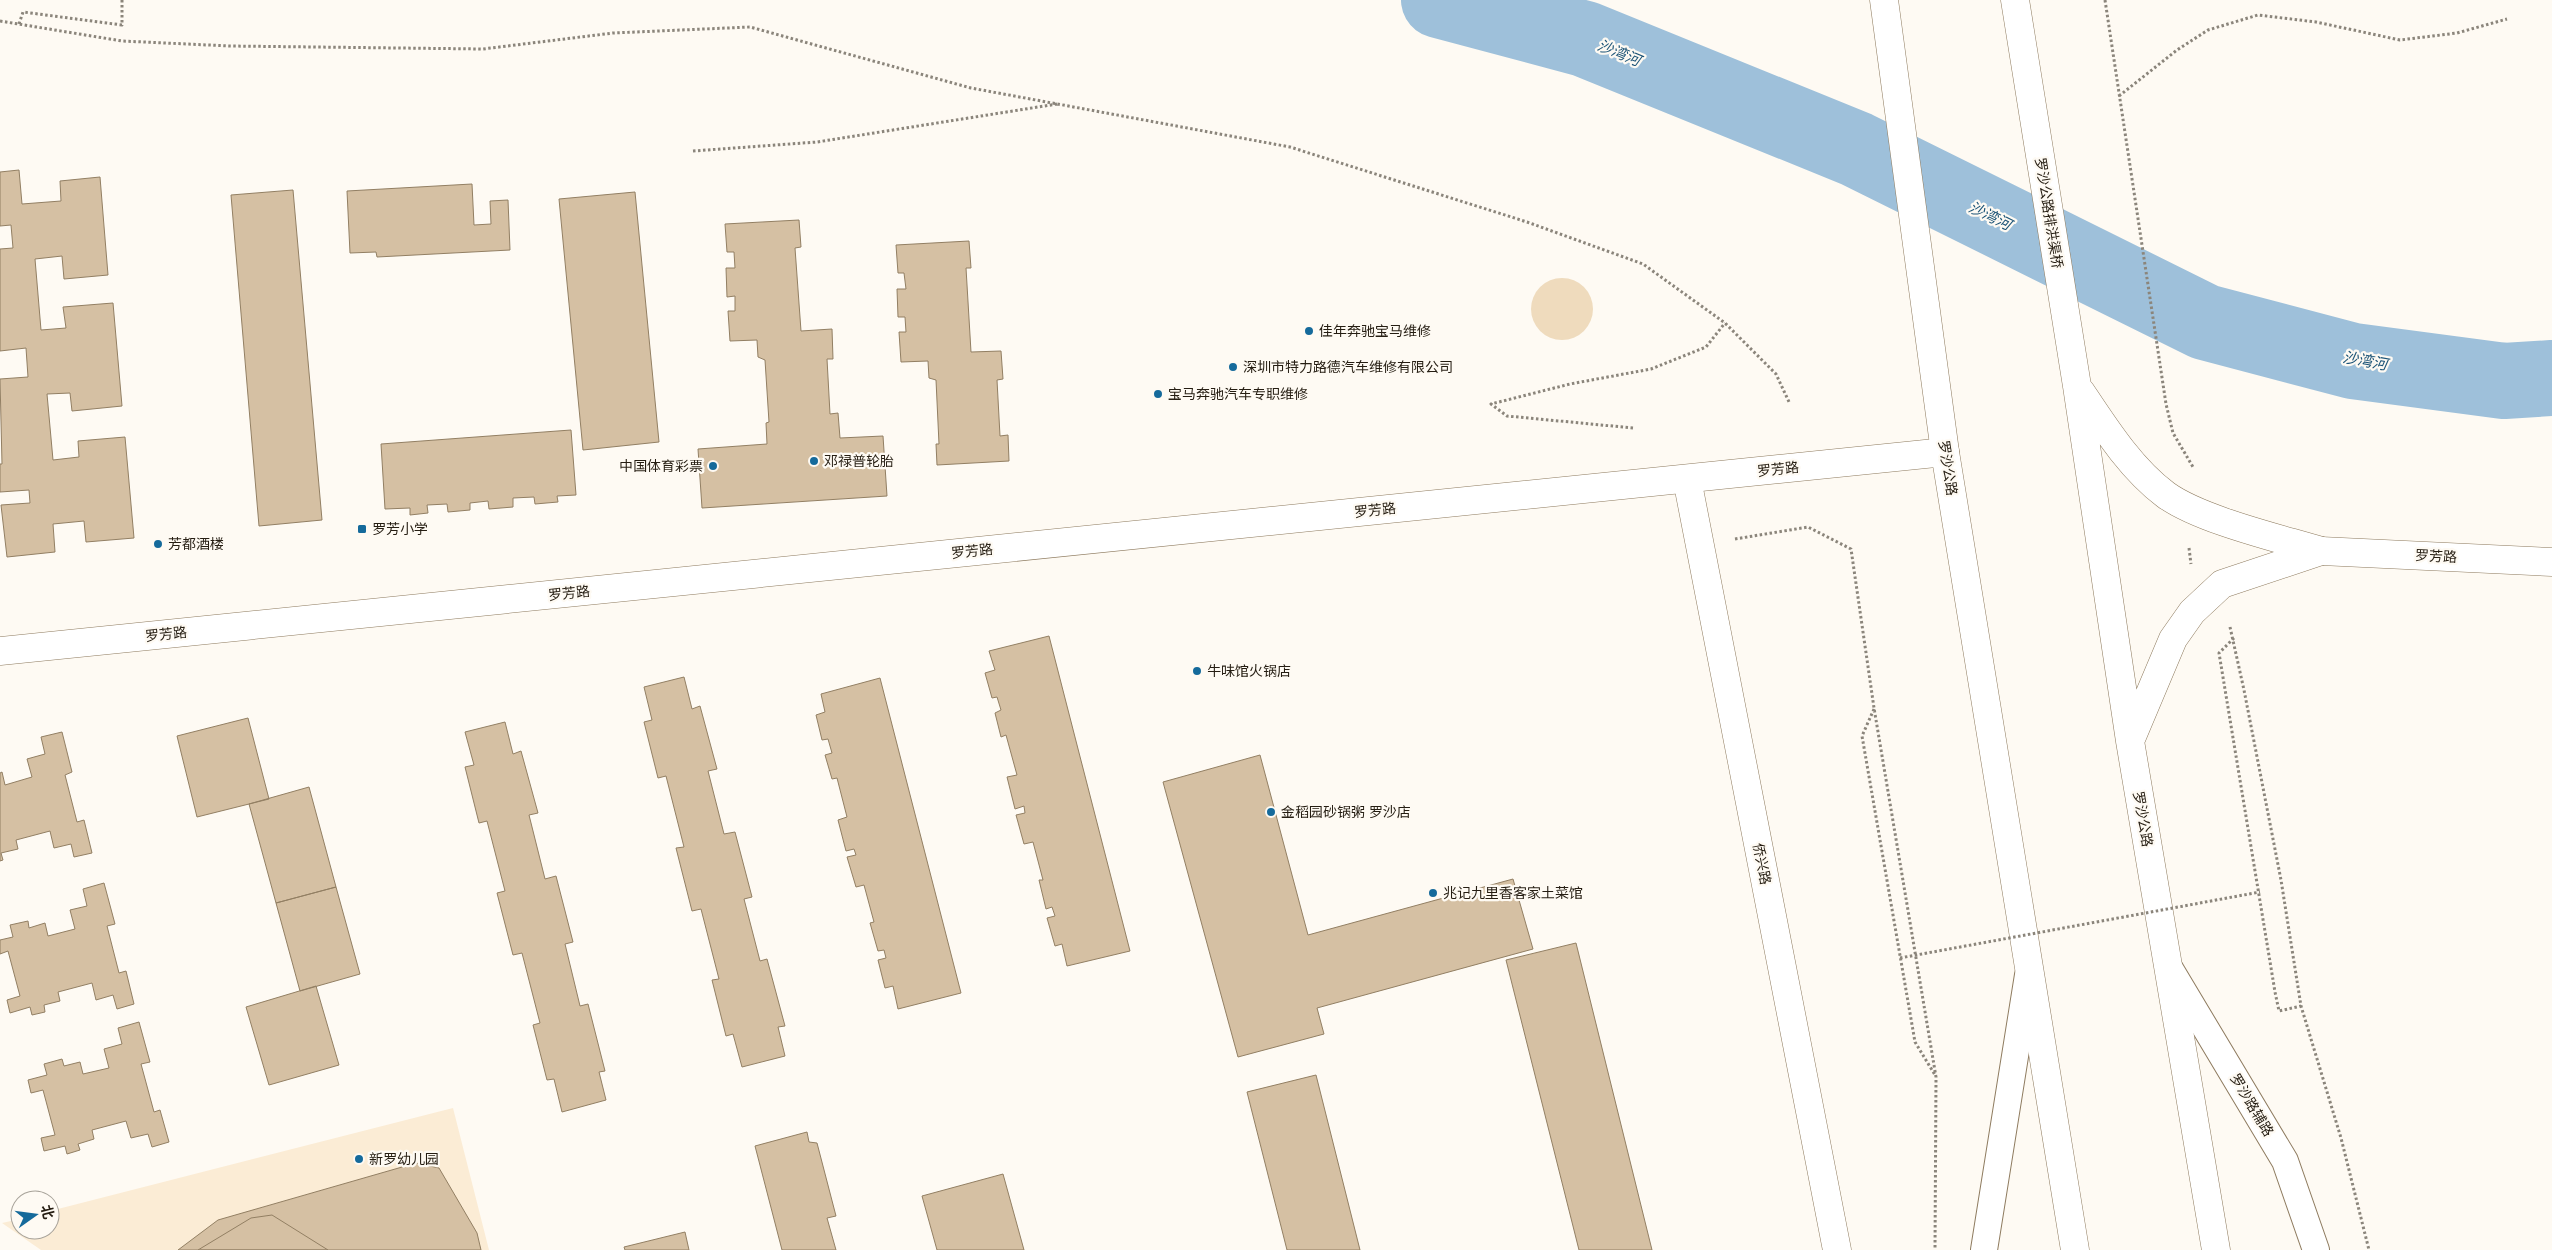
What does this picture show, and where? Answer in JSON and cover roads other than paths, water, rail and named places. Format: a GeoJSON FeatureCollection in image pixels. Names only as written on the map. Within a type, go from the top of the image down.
{"type":"FeatureCollection","features":[{"type":"Feature","properties":{"kind":"main road"},"geometry":{"type":"LineString","coordinates":[[1884,0],[1891,60]]}},
{"type":"Feature","properties":{"kind":"main road","name":"罗沙公路排洪渠桥"},"geometry":{"type":"LineString","coordinates":[[2015,0],[2077,386]]}},
{"type":"Feature","properties":{"kind":"main road","name":"罗沙公路"},"geometry":{"type":"LineString","coordinates":[[1891,60],[1945,452],[2028,972],[2075,1250]]}},
{"type":"Feature","properties":{"kind":"main road"},"geometry":{"type":"LineString","coordinates":[[2077,386],[2107,430],[2134,463],[2167,495],[2203,513],[2321,551]]}},
{"type":"Feature","properties":{"kind":"main road","name":"罗沙公路"},"geometry":{"type":"LineString","coordinates":[[2077,386],[2130,741],[2216,1250]]}},
{"type":"Feature","properties":{"kind":"main road","name":"罗芳路"},"geometry":{"type":"LineString","coordinates":[[0,651],[1945,452]]}},
{"type":"Feature","properties":{"kind":"main road","name":"侨兴路"},"geometry":{"type":"LineString","coordinates":[[1687,478],[1837,1250]]}},
{"type":"Feature","properties":{"kind":"main road"},"geometry":{"type":"LineString","coordinates":[[2130,741],[2174,639],[2192,612],[2222,584],[2321,551]]}},
{"type":"Feature","properties":{"kind":"main road","name":"罗芳路"},"geometry":{"type":"LineString","coordinates":[[2321,551],[2552,562]]}},
{"type":"Feature","properties":{"kind":"lane"},"geometry":{"type":"LineString","coordinates":[[1873,0],[1891,60]]}},
{"type":"Feature","properties":{"kind":"lane","name":"罗沙路辅路"},"geometry":{"type":"LineString","coordinates":[[2170,969],[2285,1161],[2316,1250]]}},
{"type":"Feature","properties":{"kind":"lane"},"geometry":{"type":"LineString","coordinates":[[1984,1250],[2028,972]]}},
{"type":"Feature","properties":{"kind":"waterway","name":"沙湾河"},"geometry":{"type":"LineString","coordinates":[[1439,0],[1585,39],[1856,149],[2205,322],[2353,361],[2504,381],[2552,378]]}},
{"type":"Feature","properties":{"kind":"place","name":"佳年奔驰宝马维修"},"geometry":{"type":"Point","coordinates":[1309,331]}},
{"type":"Feature","properties":{"kind":"place","name":"深圳市特力路德汽车维修有限公司"},"geometry":{"type":"Point","coordinates":[1233,367]}},
{"type":"Feature","properties":{"kind":"place","name":"宝马奔驰汽车专职维修"},"geometry":{"type":"Point","coordinates":[1158,394]}},
{"type":"Feature","properties":{"kind":"place","name":"邓禄普轮胎"},"geometry":{"type":"Point","coordinates":[814,461]}},
{"type":"Feature","properties":{"kind":"place","name":"中国体育彩票"},"geometry":{"type":"Point","coordinates":[713,466]}},
{"type":"Feature","properties":{"kind":"place","name":"罗芳小学"},"geometry":{"type":"Point","coordinates":[362,529]}},
{"type":"Feature","properties":{"kind":"place","name":"芳都酒楼"},"geometry":{"type":"Point","coordinates":[158,544]}},
{"type":"Feature","properties":{"kind":"place","name":"牛味馆火锅店"},"geometry":{"type":"Point","coordinates":[1197,671]}},
{"type":"Feature","properties":{"kind":"place","name":"金稻园砂锅粥 罗沙店"},"geometry":{"type":"Point","coordinates":[1271,812]}},
{"type":"Feature","properties":{"kind":"place","name":"兆记九里香客家土菜馆"},"geometry":{"type":"Point","coordinates":[1433,893]}},
{"type":"Feature","properties":{"kind":"place","name":"新罗幼儿园"},"geometry":{"type":"Point","coordinates":[359,1159]}}]}
